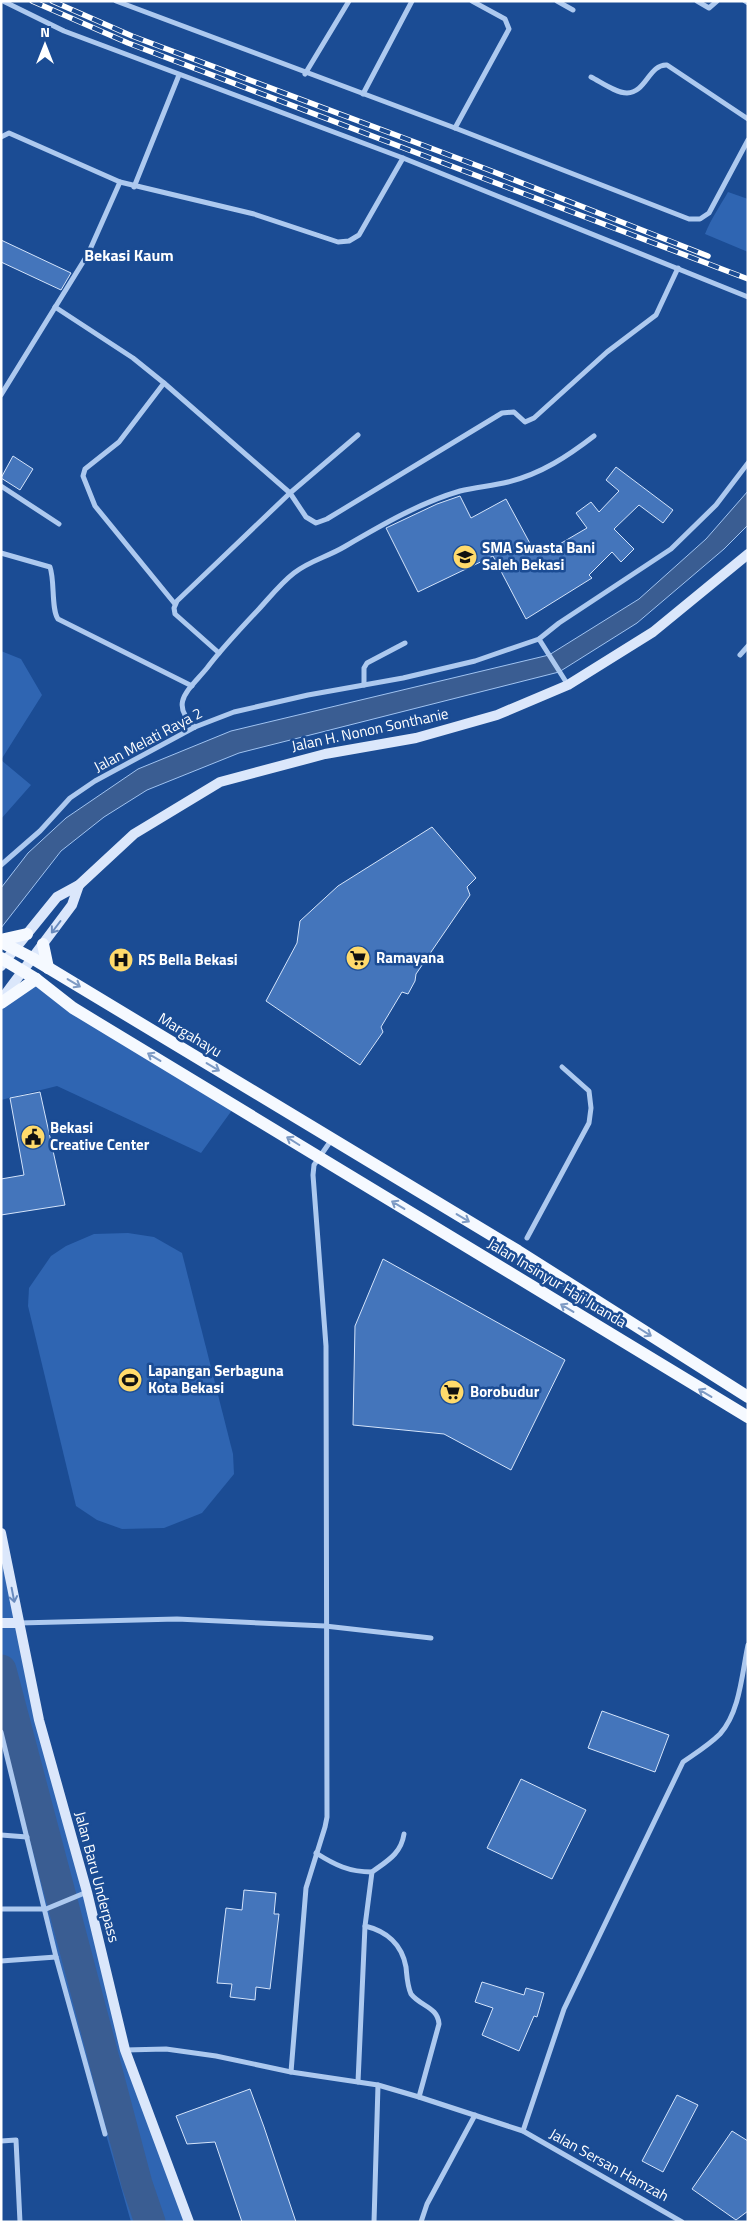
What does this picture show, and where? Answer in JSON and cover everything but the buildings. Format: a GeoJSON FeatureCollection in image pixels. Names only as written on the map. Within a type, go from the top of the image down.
{"type":"FeatureCollection","features":[{"type":"Feature","properties":{"kind":"main road"},"geometry":{"type":"LineString","coordinates":[[1,941],[27,934]]}},
{"type":"Feature","properties":{"kind":"main road","name":"Margahayu"},"geometry":{"type":"LineString","coordinates":[[1,941],[361,1157]]}},
{"type":"Feature","properties":{"kind":"main road"},"geometry":{"type":"LineString","coordinates":[[43,944],[48,968]]}},
{"type":"Feature","properties":{"kind":"main road","name":"Jalan Insinyur Haji Juanda"},"geometry":{"type":"LineString","coordinates":[[3,961],[36,979],[73,1008],[748,1417]]}},
{"type":"Feature","properties":{"kind":"main road"},"geometry":{"type":"LineString","coordinates":[[1,1001],[36,979]]}},
{"type":"Feature","properties":{"kind":"main road","name":"Jalan Insinyur Haji Juanda"},"geometry":{"type":"LineString","coordinates":[[361,1157],[742,1394]]}},
{"type":"Feature","properties":{"kind":"main road"},"geometry":{"type":"LineString","coordinates":[[427,1223],[439,1204]]}},
{"type":"Feature","properties":{"kind":"main road"},"geometry":{"type":"LineString","coordinates":[[593,1324],[604,1307]]}},
{"type":"Feature","properties":{"kind":"main road"},"geometry":{"type":"LineString","coordinates":[[728,1406],[742,1394]]}},
{"type":"Feature","properties":{"kind":"street"},"geometry":{"type":"LineString","coordinates":[[3,1],[64,31],[403,158],[748,297]]}},
{"type":"Feature","properties":{"kind":"street"},"geometry":{"type":"LineString","coordinates":[[116,1],[305,74],[455,128],[689,220],[700,219],[709,213],[748,140]]}},
{"type":"Feature","properties":{"kind":"street"},"geometry":{"type":"LineString","coordinates":[[305,74],[349,1]]}},
{"type":"Feature","properties":{"kind":"street"},"geometry":{"type":"LineString","coordinates":[[363,94],[412,1]]}},
{"type":"Feature","properties":{"kind":"street"},"geometry":{"type":"LineString","coordinates":[[455,128],[509,29],[505,20],[472,1]]}},
{"type":"Feature","properties":{"kind":"street"},"geometry":{"type":"LineString","coordinates":[[557,1],[573,10]]}},
{"type":"Feature","properties":{"kind":"street"},"geometry":{"type":"LineString","coordinates":[[697,1],[712,8],[717,1]]}},
{"type":"Feature","properties":{"kind":"street"},"geometry":{"type":"LineString","coordinates":[[591,77],[624,93],[631,93],[638,90],[657,68],[667,65],[748,118]]}},
{"type":"Feature","properties":{"kind":"street"},"geometry":{"type":"LineString","coordinates":[[134,187],[180,75]]}},
{"type":"Feature","properties":{"kind":"street"},"geometry":{"type":"LineString","coordinates":[[1,137],[9,133],[134,187],[254,214],[338,242],[349,242],[360,233],[403,158]]}},
{"type":"Feature","properties":{"kind":"street"},"geometry":{"type":"LineString","coordinates":[[1,395],[88,254],[120,182]]}},
{"type":"Feature","properties":{"kind":"street"},"geometry":{"type":"LineString","coordinates":[[55,307],[132,358],[164,383],[290,493],[306,517],[314,523],[319,522],[502,413],[514,412],[525,422],[534,418],[607,352],[656,315],[678,268]]}},
{"type":"Feature","properties":{"kind":"street"},"geometry":{"type":"LineString","coordinates":[[164,383],[119,442],[85,469],[83,476],[95,506],[176,604]]}},
{"type":"Feature","properties":{"kind":"street"},"geometry":{"type":"LineString","coordinates":[[219,652],[175,614],[176,604],[290,493],[358,435]]}},
{"type":"Feature","properties":{"kind":"street"},"geometry":{"type":"LineString","coordinates":[[195,727],[184,716],[181,706],[185,695],[219,652],[280,587],[310,562],[342,548],[381,525],[431,502],[460,491],[506,483],[537,473],[572,453],[594,436]]}},
{"type":"Feature","properties":{"kind":"street","name":"Jalan Melati Raya 2"},"geometry":{"type":"LineString","coordinates":[[1,865],[40,831],[70,798],[96,781],[195,727],[234,712],[308,695],[403,678],[475,661],[539,639],[559,623],[622,584],[671,549],[716,504],[748,463]]}},
{"type":"Feature","properties":{"kind":"street"},"geometry":{"type":"LineString","coordinates":[[1,486],[59,524]]}},
{"type":"Feature","properties":{"kind":"street"},"geometry":{"type":"LineString","coordinates":[[1,554],[50,567],[55,615],[58,619],[192,686]]}},
{"type":"Feature","properties":{"kind":"street","name":"Jalan H. Nonon Sonthanie"},"geometry":{"type":"LineString","coordinates":[[79,885],[134,834],[220,782],[325,754],[416,738],[497,715],[568,685],[653,632],[748,554]]}},
{"type":"Feature","properties":{"kind":"street"},"geometry":{"type":"LineString","coordinates":[[539,639],[568,685]]}},
{"type":"Feature","properties":{"kind":"street"},"geometry":{"type":"LineString","coordinates":[[364,685],[364,668],[367,663],[405,643]]}},
{"type":"Feature","properties":{"kind":"street"},"geometry":{"type":"LineString","coordinates":[[740,654],[748,646]]}},
{"type":"Feature","properties":{"kind":"street"},"geometry":{"type":"LineString","coordinates":[[3,961],[16,949],[57,897],[79,885]]}},
{"type":"Feature","properties":{"kind":"street"},"geometry":{"type":"LineString","coordinates":[[1,1001],[72,905],[79,885]]}},
{"type":"Feature","properties":{"kind":"street"},"geometry":{"type":"LineString","coordinates":[[527,1238],[589,1123],[588,1091],[562,1067]]}},
{"type":"Feature","properties":{"kind":"street"},"geometry":{"type":"LineString","coordinates":[[291,2072],[306,1888],[327,1817],[325,1626],[326,1346],[314,1165],[332,1139]]}},
{"type":"Feature","properties":{"kind":"street","name":"Jalan Baru Underpass"},"geometry":{"type":"LineString","coordinates":[[1,1533],[39,1720],[87,1892],[125,2050],[189,2222]]}},
{"type":"Feature","properties":{"kind":"street"},"geometry":{"type":"LineString","coordinates":[[1,1623],[177,1619],[325,1626],[431,1638]]}},
{"type":"Feature","properties":{"kind":"street"},"geometry":{"type":"LineString","coordinates":[[523,2131],[564,2009],[683,1762],[701,1750],[725,1726],[736,1701],[748,1646]]}},
{"type":"Feature","properties":{"kind":"street"},"geometry":{"type":"LineString","coordinates":[[1,1732],[46,1908],[56,1957],[104,2134]]}},
{"type":"Feature","properties":{"kind":"street"},"geometry":{"type":"LineString","coordinates":[[316,1853],[332,1864],[345,1869],[372,1872],[397,1853],[402,1844],[404,1834]]}},
{"type":"Feature","properties":{"kind":"street"},"geometry":{"type":"LineString","coordinates":[[1,1835],[27,1837]]}},
{"type":"Feature","properties":{"kind":"street"},"geometry":{"type":"LineString","coordinates":[[358,2082],[365,1926],[372,1872]]}},
{"type":"Feature","properties":{"kind":"street"},"geometry":{"type":"LineString","coordinates":[[1,1908],[46,1908],[87,1892]]}},
{"type":"Feature","properties":{"kind":"street"},"geometry":{"type":"LineString","coordinates":[[365,1926],[376,1929],[394,1940],[404,1957],[411,1994],[434,2011],[439,2018],[419,2097]]}},
{"type":"Feature","properties":{"kind":"street"},"geometry":{"type":"LineString","coordinates":[[1,1961],[56,1957]]}},
{"type":"Feature","properties":{"kind":"street","name":"Jalan Sersan Hamzah"},"geometry":{"type":"LineString","coordinates":[[125,2050],[166,2049],[216,2056],[291,2072],[378,2085],[419,2097],[523,2131],[682,2222]]}},
{"type":"Feature","properties":{"kind":"street"},"geometry":{"type":"LineString","coordinates":[[374,2222],[378,2085]]}},
{"type":"Feature","properties":{"kind":"street"},"geometry":{"type":"LineString","coordinates":[[421,2222],[427,2204],[475,2115]]}},
{"type":"Feature","properties":{"kind":"street"},"geometry":{"type":"LineString","coordinates":[[1,2142],[16,2140],[20,2222]]}},
{"type":"Feature","properties":{"kind":"shaded area"},"geometry":{"type":"Polygon","coordinates":[[[728,192],[748,199],[748,252],[705,234],[728,192]]]}},
{"type":"Feature","properties":{"kind":"shaded area"},"geometry":{"type":"Polygon","coordinates":[[[748,491],[748,525],[724,549],[637,623],[559,672],[239,753],[147,790],[104,817],[61,851],[1,928],[1,888],[28,853],[66,818],[138,769],[231,731],[549,655],[639,599],[706,539],[748,491]]]}},
{"type":"Feature","properties":{"kind":"shaded area"},"geometry":{"type":"Polygon","coordinates":[[[1,651],[21,659],[42,695],[1,760],[1,651]]]}},
{"type":"Feature","properties":{"kind":"shaded area"},"geometry":{"type":"Polygon","coordinates":[[[1,760],[31,785],[1,819],[1,760]]]}},
{"type":"Feature","properties":{"kind":"shaded area"},"geometry":{"type":"Polygon","coordinates":[[[36,979],[235,1106],[201,1153],[57,1086],[1,1100],[1,990],[36,979]]]}},
{"type":"Feature","properties":{"kind":"shaded area","name":"Lapangan Serbaguna Kota Bekasi"},"geometry":{"type":"Polygon","coordinates":[[[128,1233],[154,1237],[182,1253],[233,1454],[234,1474],[202,1513],[164,1528],[122,1529],[97,1520],[76,1506],[28,1306],[29,1288],[51,1256],[66,1246],[94,1234],[128,1233]]]}},
{"type":"Feature","properties":{"kind":"shaded area"},"geometry":{"type":"Polygon","coordinates":[[[1,1533],[19,1623],[125,2050],[189,2222],[131,2222],[68,2002],[1,1732],[1,1533]]]}},
{"type":"Feature","properties":{"kind":"waterway"},"geometry":{"type":"LineString","coordinates":[[1,1670],[137,2184],[150,2222]]}},
{"type":"Feature","properties":{"kind":"railway"},"geometry":{"type":"LineString","coordinates":[[32,1],[128,43],[748,279]]}},
{"type":"Feature","properties":{"kind":"railway"},"geometry":{"type":"LineString","coordinates":[[52,1],[132,36],[489,170],[708,256]]}},
{"type":"Feature","properties":{"kind":"place","name":"SMA Swasta Bani Saleh Bekasi"},"geometry":{"type":"Point","coordinates":[465,557]}},
{"type":"Feature","properties":{"kind":"place","name":"Ramayana"},"geometry":{"type":"Point","coordinates":[358,958]}},
{"type":"Feature","properties":{"kind":"place","name":"RS Bella Bekasi"},"geometry":{"type":"Point","coordinates":[121,960]}},
{"type":"Feature","properties":{"kind":"place","name":"Bekasi Creative Center"},"geometry":{"type":"Point","coordinates":[33,1137]}},
{"type":"Feature","properties":{"kind":"place","name":"Lapangan Serbaguna Kota Bekasi"},"geometry":{"type":"Point","coordinates":[130,1380]}},
{"type":"Feature","properties":{"kind":"place","name":"Borobudur"},"geometry":{"type":"Point","coordinates":[452,1392]}},
{"type":"Feature","properties":{"kind":"district","name":"Bekasi Kaum"},"geometry":{"type":"Point","coordinates":[129,255]}}]}
